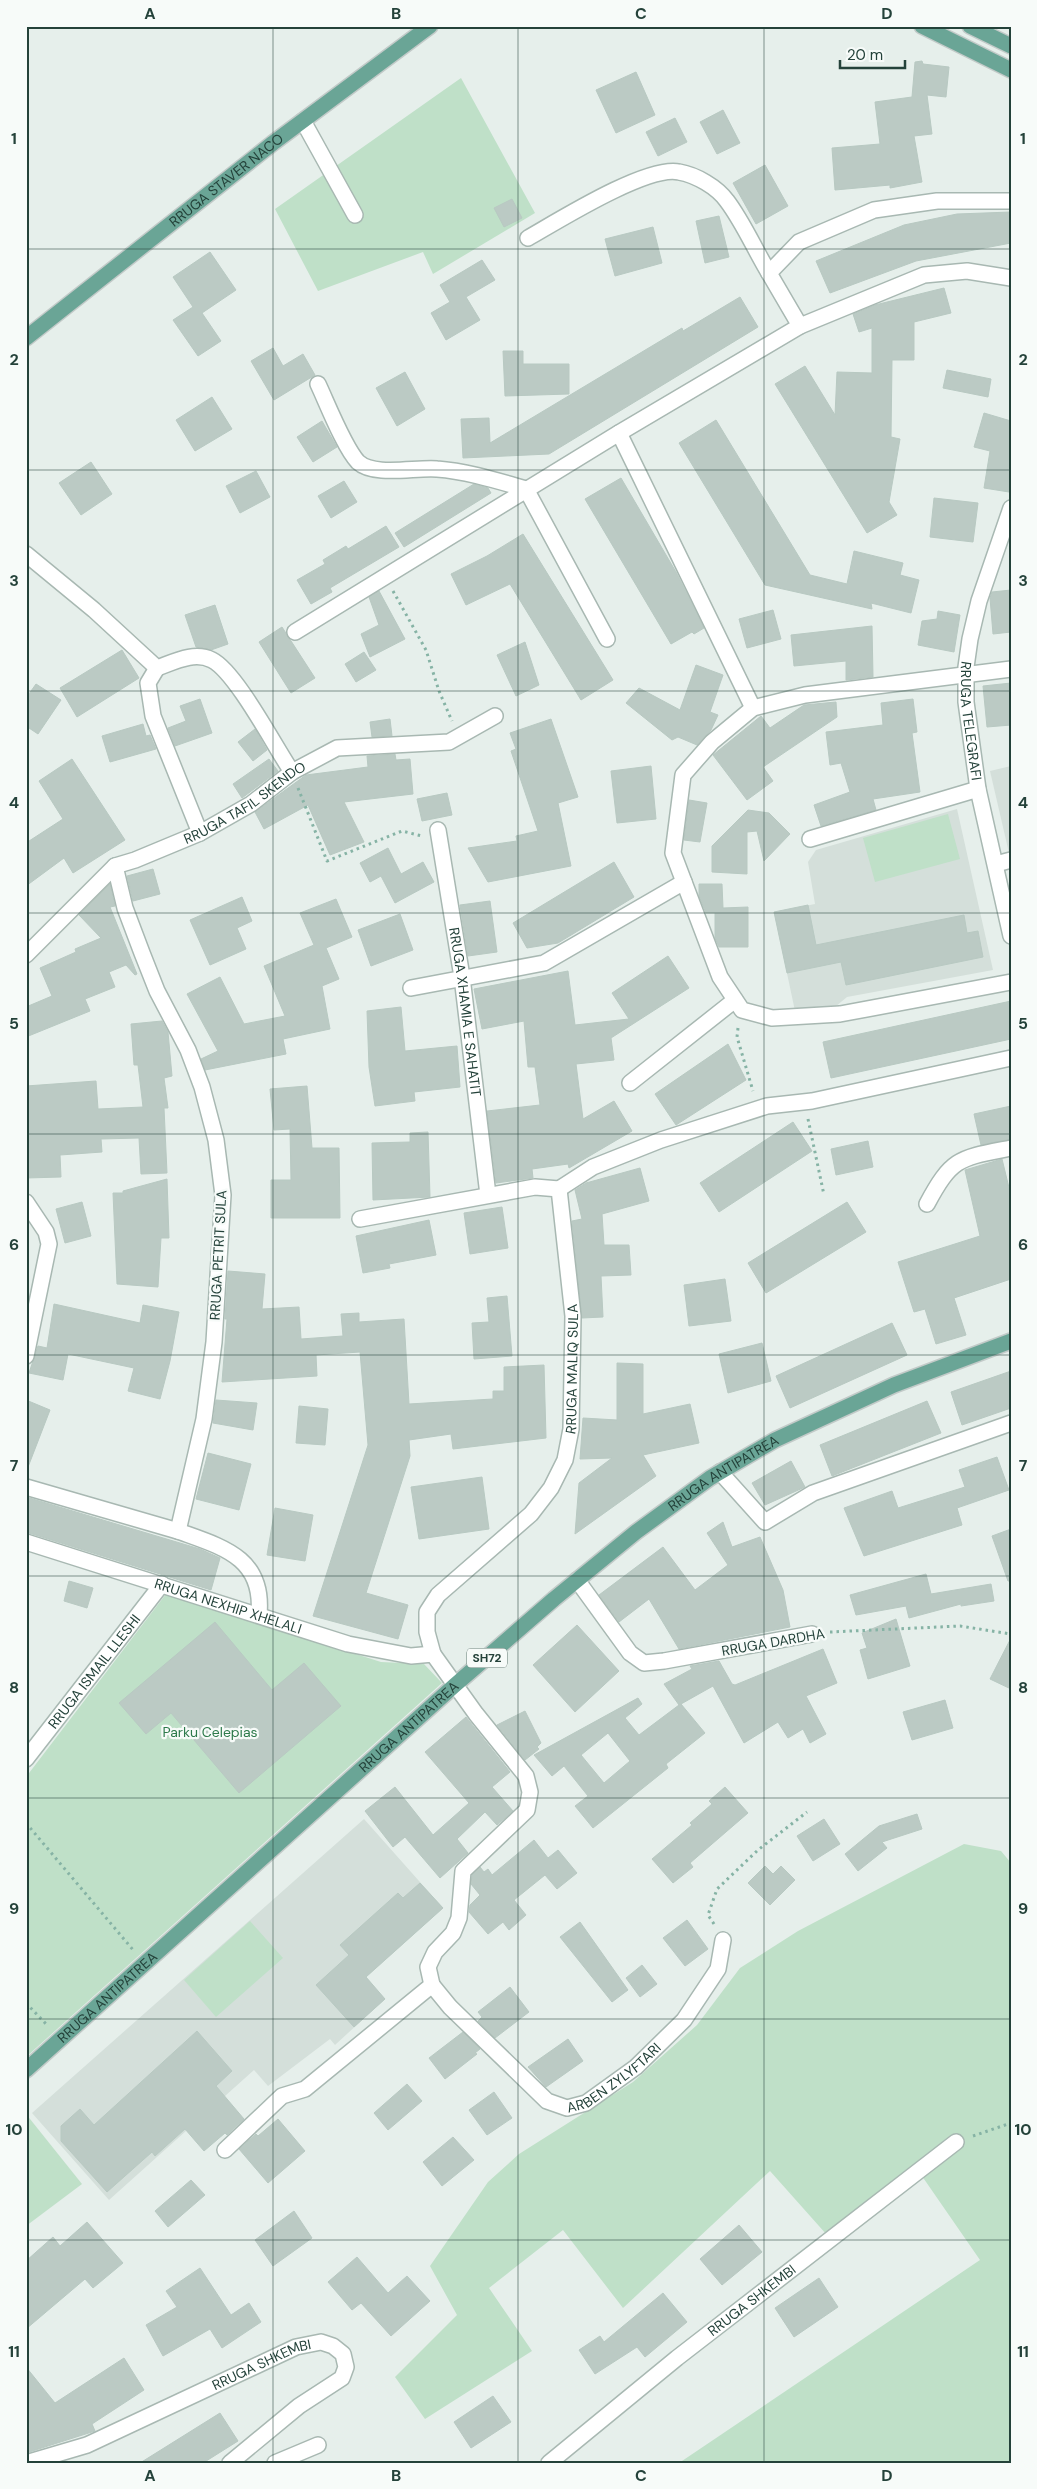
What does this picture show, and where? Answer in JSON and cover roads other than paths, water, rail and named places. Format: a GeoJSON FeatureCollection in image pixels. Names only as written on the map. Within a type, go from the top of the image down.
{"type":"FeatureCollection","features":[{"type":"Feature","properties":{"kind":"main road","name":"RRUGA STAVER NACO"},"geometry":{"type":"LineString","coordinates":[[26,338],[303,121],[430,26]]}},
{"type":"Feature","properties":{"kind":"main road"},"geometry":{"type":"LineString","coordinates":[[922,26],[1011,70]]}},
{"type":"Feature","properties":{"kind":"main road"},"geometry":{"type":"LineString","coordinates":[[970,26],[1011,46]]}},
{"type":"Feature","properties":{"kind":"main road","name":"RRUGA ANTIPATREA"},"geometry":{"type":"LineString","coordinates":[[26,2070],[455,1686],[629,1536],[720,1472],[774,1440],[894,1385],[1011,1341]]}},
{"type":"Feature","properties":{"kind":"street"},"geometry":{"type":"LineString","coordinates":[[303,121],[355,215]]}},
{"type":"Feature","properties":{"kind":"street"},"geometry":{"type":"LineString","coordinates":[[528,238],[615,189],[658,174],[678,171],[712,187],[727,200],[800,326]]}},
{"type":"Feature","properties":{"kind":"street"},"geometry":{"type":"LineString","coordinates":[[769,273],[799,242],[874,210],[937,201],[1011,201]]}},
{"type":"Feature","properties":{"kind":"street"},"geometry":{"type":"LineString","coordinates":[[295,632],[619,433],[800,326],[924,275],[967,272],[1011,278]]}},
{"type":"Feature","properties":{"kind":"street"},"geometry":{"type":"LineString","coordinates":[[318,384],[342,434],[359,462],[374,470],[437,469],[497,481],[526,490],[607,639]]}},
{"type":"Feature","properties":{"kind":"street"},"geometry":{"type":"LineString","coordinates":[[619,433],[753,708]]}},
{"type":"Feature","properties":{"kind":"street","name":"RRUGA TELEGRAFI"},"geometry":{"type":"LineString","coordinates":[[1011,508],[979,601],[970,639],[966,676],[966,702],[978,789],[1011,936]]}},
{"type":"Feature","properties":{"kind":"street"},"geometry":{"type":"LineString","coordinates":[[26,554],[94,610],[157,668]]}},
{"type":"Feature","properties":{"kind":"street"},"geometry":{"type":"LineString","coordinates":[[200,833],[153,716],[148,683],[157,668],[188,656],[212,660],[231,676],[292,772]]}},
{"type":"Feature","properties":{"kind":"street"},"geometry":{"type":"LineString","coordinates":[[1011,669],[805,695],[753,708],[712,742],[684,775],[672,853],[720,977],[739,1005],[772,1018],[840,1014],[1011,982]]}},
{"type":"Feature","properties":{"kind":"street","name":"RRUGA TAFIL SKENDO"},"geometry":{"type":"LineString","coordinates":[[26,955],[115,866],[135,860],[200,833],[251,804],[292,772],[337,748],[449,742],[495,716]]}},
{"type":"Feature","properties":{"kind":"street"},"geometry":{"type":"LineString","coordinates":[[810,839],[978,789]]}},
{"type":"Feature","properties":{"kind":"street","name":"RRUGA XHAMIA E SAHATIT"},"geometry":{"type":"LineString","coordinates":[[439,835],[462,977],[488,1195]]}},
{"type":"Feature","properties":{"kind":"street"},"geometry":{"type":"LineString","coordinates":[[996,864],[1011,860]]}},
{"type":"Feature","properties":{"kind":"street","name":"RRUGA PETRIT SULA"},"geometry":{"type":"LineString","coordinates":[[115,866],[125,908],[142,953],[157,991],[188,1050],[202,1087],[216,1140],[223,1195],[214,1342],[204,1419],[178,1531]]}},
{"type":"Feature","properties":{"kind":"street"},"geometry":{"type":"LineString","coordinates":[[411,988],[544,963],[684,882]]}},
{"type":"Feature","properties":{"kind":"street"},"geometry":{"type":"LineString","coordinates":[[630,1083],[739,1005]]}},
{"type":"Feature","properties":{"kind":"street"},"geometry":{"type":"LineString","coordinates":[[360,1219],[535,1187],[559,1190],[593,1167],[661,1140],[758,1108],[804,1102],[1011,1058]]}},
{"type":"Feature","properties":{"kind":"street"},"geometry":{"type":"LineString","coordinates":[[926,1204],[952,1165],[971,1156],[1011,1148]]}},
{"type":"Feature","properties":{"kind":"street","name":"RRUGA MALIQ SULA"},"geometry":{"type":"LineString","coordinates":[[455,1686],[433,1654],[427,1632],[427,1612],[438,1595],[531,1514],[551,1488],[565,1460],[571,1429],[572,1316],[559,1190]]}},
{"type":"Feature","properties":{"kind":"street"},"geometry":{"type":"LineString","coordinates":[[26,1202],[46,1232],[49,1244],[26,1356]]}},
{"type":"Feature","properties":{"kind":"street"},"geometry":{"type":"LineString","coordinates":[[720,1472],[765,1522],[813,1493],[1011,1423]]}},
{"type":"Feature","properties":{"kind":"street"},"geometry":{"type":"LineString","coordinates":[[26,1487],[178,1531],[226,1548],[240,1559],[253,1576],[261,1596],[259,1614]]}},
{"type":"Feature","properties":{"kind":"street","name":"RRUGA NEXHIP XHELALI"},"geometry":{"type":"LineString","coordinates":[[26,1542],[259,1614],[348,1644],[410,1656],[433,1654]]}},
{"type":"Feature","properties":{"kind":"street","name":"RRUGA DARDHA"},"geometry":{"type":"LineString","coordinates":[[577,1580],[630,1654],[644,1663],[664,1662],[812,1634]]}},
{"type":"Feature","properties":{"kind":"street","name":"RRUGA ISMAIL LLESHI"},"geometry":{"type":"LineString","coordinates":[[26,1759],[162,1584]]}},
{"type":"Feature","properties":{"kind":"street"},"geometry":{"type":"LineString","coordinates":[[226,2150],[282,2096],[305,2089],[432,1985],[428,1967],[435,1952],[453,1932],[459,1918],[463,1871],[527,1810],[530,1792],[526,1776],[455,1686]]}},
{"type":"Feature","properties":{"kind":"street","name":"ARBEN ZYLYFTARI"},"geometry":{"type":"LineString","coordinates":[[432,1985],[450,2007],[547,2101],[567,2108],[586,2103],[636,2067],[684,2020],[718,1968],[723,1940]]}},
{"type":"Feature","properties":{"kind":"street","name":"RRUGA SHKEMBI"},"geometry":{"type":"LineString","coordinates":[[549,2463],[676,2358],[956,2142]]}},
{"type":"Feature","properties":{"kind":"street","name":"RRUGA SHKEMBI"},"geometry":{"type":"LineString","coordinates":[[26,2463],[87,2445],[296,2347],[321,2342],[333,2346],[343,2354],[346,2366],[342,2378],[300,2406],[230,2463]]}},
{"type":"Feature","properties":{"kind":"street"},"geometry":{"type":"LineString","coordinates":[[275,2463],[318,2445]]}},
{"type":"Feature","properties":{"kind":"park label","name":"Parku Celepias"},"geometry":{"type":"Point","coordinates":[210,1732]}}]}
